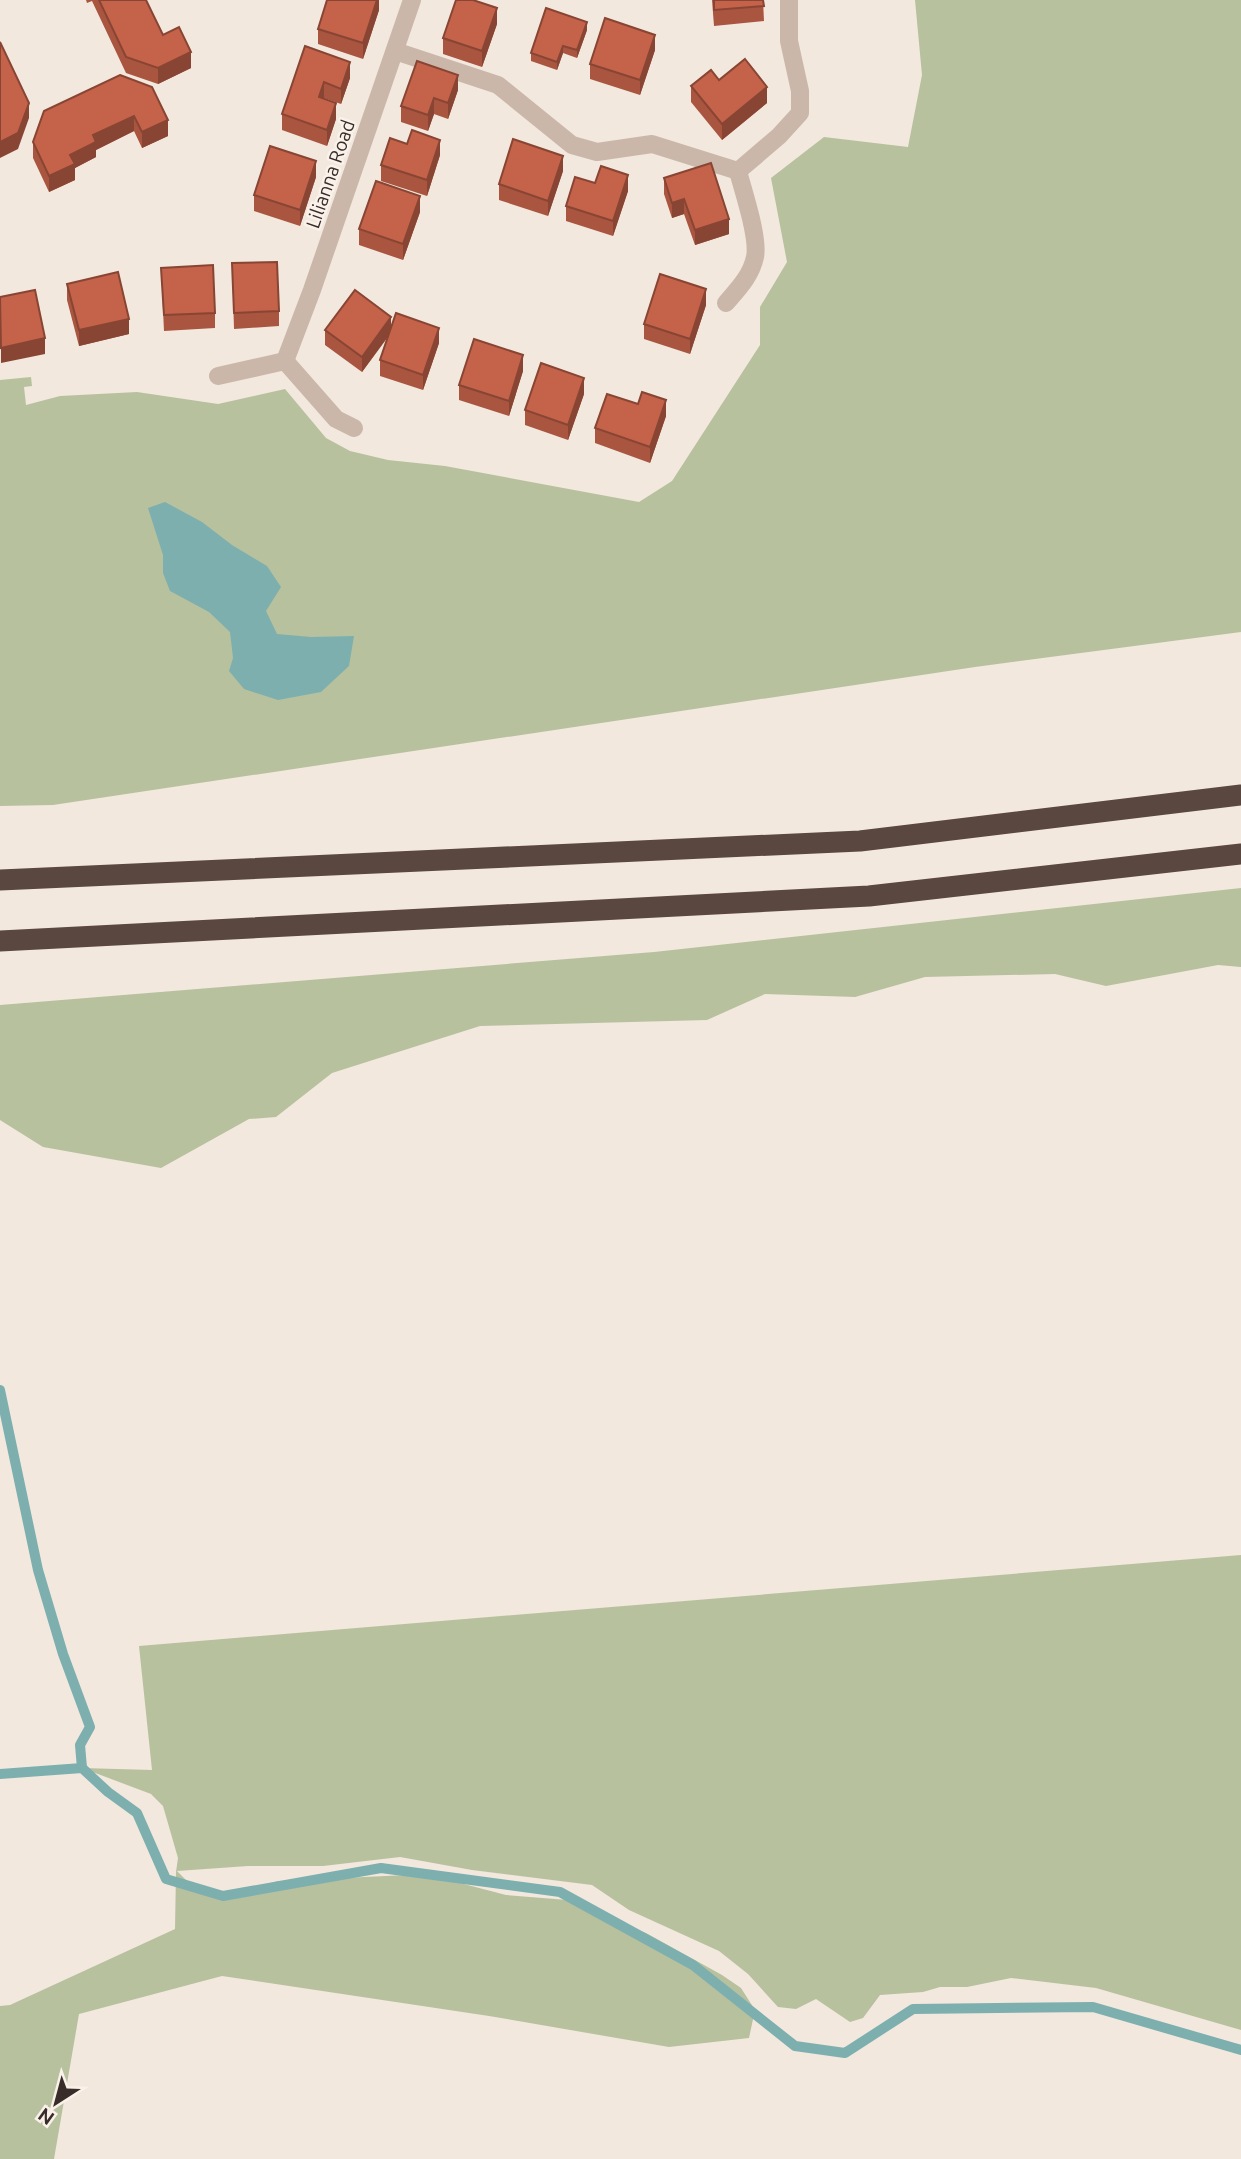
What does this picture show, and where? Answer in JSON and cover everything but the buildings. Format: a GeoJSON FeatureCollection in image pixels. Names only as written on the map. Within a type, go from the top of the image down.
{"type":"FeatureCollection","features":[{"type":"Feature","properties":{"kind":"highway"},"geometry":{"type":"LineString","coordinates":[[0,880],[860,841],[1241,795]]}},
{"type":"Feature","properties":{"kind":"highway"},"geometry":{"type":"LineString","coordinates":[[0,942],[869,896],[1241,854]]}},
{"type":"Feature","properties":{"kind":"street","name":"Lilianna Road"},"geometry":{"type":"LineString","coordinates":[[285,361],[412,0]]}},
{"type":"Feature","properties":{"kind":"street"},"geometry":{"type":"LineString","coordinates":[[738,171],[779,136],[800,113],[800,91],[789,41],[789,0]]}},
{"type":"Feature","properties":{"kind":"street"},"geometry":{"type":"LineString","coordinates":[[395,51],[498,85],[572,145],[597,152],[652,144],[738,171]]}},
{"type":"Feature","properties":{"kind":"street"},"geometry":{"type":"LineString","coordinates":[[726,303],[746,280],[755,256],[750,213],[738,171]]}},
{"type":"Feature","properties":{"kind":"street"},"geometry":{"type":"LineString","coordinates":[[218,376],[285,361],[336,419],[354,428]]}},
{"type":"Feature","properties":{"kind":"green space"},"geometry":{"type":"Polygon","coordinates":[[[915,0],[1241,0],[1241,632],[975,667],[53,805],[0,806],[0,380],[31,377],[32,386],[24,387],[26,405],[60,396],[137,392],[218,404],[285,389],[326,438],[350,451],[388,460],[445,466],[639,502],[672,481],[760,345],[760,307],[787,262],[771,178],[824,137],[908,147],[922,75],[915,0]]]}},
{"type":"Feature","properties":{"kind":"green space"},"geometry":{"type":"Polygon","coordinates":[[[1241,888],[1241,967],[1218,965],[1106,986],[1055,974],[925,977],[855,997],[765,994],[707,1020],[480,1026],[332,1073],[276,1117],[249,1119],[161,1168],[43,1147],[0,1120],[0,1005],[654,952],[1241,888]]]}},
{"type":"Feature","properties":{"kind":"green space"},"geometry":{"type":"Polygon","coordinates":[[[1241,1555],[1241,2030],[1096,1988],[1011,1978],[967,1987],[940,1987],[923,1992],[880,1995],[863,2018],[850,2022],[816,1999],[796,2009],[778,2007],[748,1974],[719,1951],[629,1910],[592,1885],[472,1870],[400,1857],[323,1866],[248,1866],[177,1871],[191,1885],[223,1896],[278,1881],[407,1875],[460,1883],[506,1895],[580,1901],[598,1914],[646,1933],[741,1988],[755,2010],[749,2038],[669,2047],[489,2016],[222,1976],[79,2014],[54,2159],[0,2159],[0,2006],[10,2005],[175,1929],[176,1872],[178,1858],[163,1806],[151,1794],[82,1768],[152,1770],[139,1646],[1241,1555]]]}},
{"type":"Feature","properties":{"kind":"water"},"geometry":{"type":"Polygon","coordinates":[[[165,502],[202,522],[232,545],[267,566],[281,587],[266,611],[277,634],[311,637],[354,636],[349,666],[321,692],[278,700],[244,689],[229,671],[233,658],[230,632],[209,612],[170,591],[163,573],[163,555],[148,508],[165,502]]]}},
{"type":"Feature","properties":{"kind":"waterway"},"geometry":{"type":"LineString","coordinates":[[0,1390],[38,1570],[63,1654],[90,1727],[80,1745],[82,1768]]}},
{"type":"Feature","properties":{"kind":"waterway"},"geometry":{"type":"LineString","coordinates":[[0,1774],[82,1768],[108,1792],[137,1813],[166,1879],[223,1896],[381,1868],[560,1892],[693,1965],[795,2046],[845,2053],[913,2009],[1093,2007],[1241,2050]]}}]}
